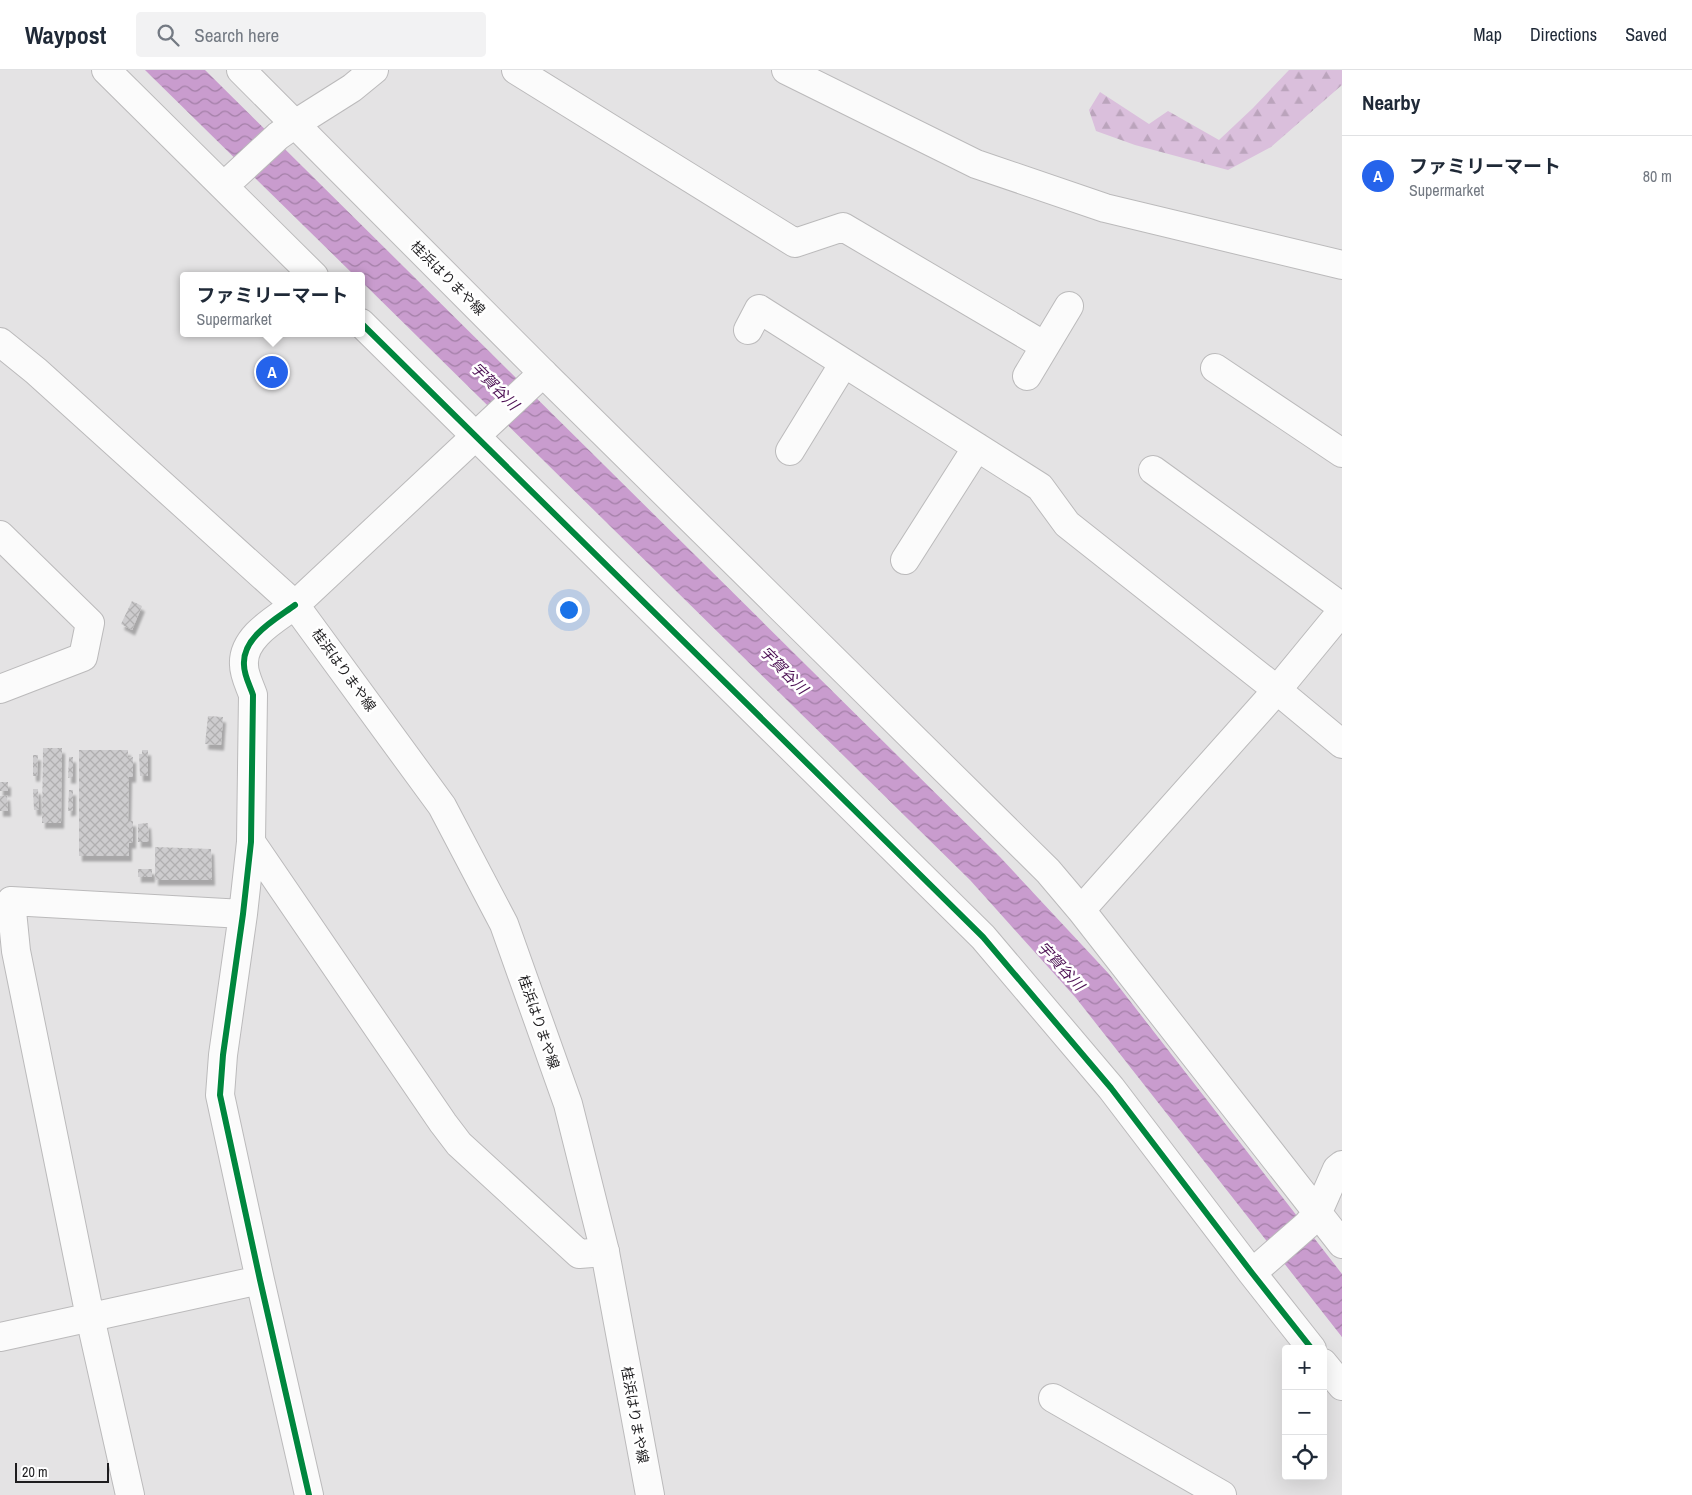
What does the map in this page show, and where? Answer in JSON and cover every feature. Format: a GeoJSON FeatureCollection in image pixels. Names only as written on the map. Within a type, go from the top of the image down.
{"type":"FeatureCollection","features":[{"type":"Feature","properties":{"kind":"street"},"geometry":{"type":"LineString","coordinates":[[106,70],[310,272]]}},
{"type":"Feature","properties":{"kind":"street","name":"桂浜はりまや線"},"geometry":{"type":"LineString","coordinates":[[241,70],[286,130],[536,380],[1048,871],[1082,910],[1313,1219],[1342,1244]]}},
{"type":"Feature","properties":{"kind":"street"},"geometry":{"type":"LineString","coordinates":[[224,186],[286,130],[352,88],[374,70]]}},
{"type":"Feature","properties":{"kind":"street"},"geometry":{"type":"LineString","coordinates":[[516,70],[795,243],[844,227],[1046,346]]}},
{"type":"Feature","properties":{"kind":"street"},"geometry":{"type":"LineString","coordinates":[[786,70],[976,164],[1105,208],[1342,265]]}},
{"type":"Feature","properties":{"kind":"street"},"geometry":{"type":"LineString","coordinates":[[1027,376],[1069,306]]}},
{"type":"Feature","properties":{"kind":"street"},"geometry":{"type":"LineString","coordinates":[[748,330],[759,309],[1040,487],[1067,524],[1277,690],[1342,744]]}},
{"type":"Feature","properties":{"kind":"street"},"geometry":{"type":"LineString","coordinates":[[365,327],[482,431],[983,938],[1260,1266],[1309,1345]]}},
{"type":"Feature","properties":{"kind":"street","name":"桂浜はりまや線"},"geometry":{"type":"LineString","coordinates":[[0,342],[36,371],[295,605],[442,806],[504,924],[568,1104],[605,1252],[650,1495]]}},
{"type":"Feature","properties":{"kind":"street"},"geometry":{"type":"LineString","coordinates":[[790,450],[844,363]]}},
{"type":"Feature","properties":{"kind":"street"},"geometry":{"type":"LineString","coordinates":[[1215,368],[1342,453]]}},
{"type":"Feature","properties":{"kind":"street"},"geometry":{"type":"LineString","coordinates":[[309,1495],[220,1095],[223,1055],[251,842],[253,695],[245,673],[244,655],[256,636],[295,605],[536,380]]}},
{"type":"Feature","properties":{"kind":"street"},"geometry":{"type":"LineString","coordinates":[[905,560],[977,447]]}},
{"type":"Feature","properties":{"kind":"street"},"geometry":{"type":"LineString","coordinates":[[1082,910],[1277,690],[1342,609],[1153,470]]}},
{"type":"Feature","properties":{"kind":"street"},"geometry":{"type":"LineString","coordinates":[[0,535],[90,623],[83,658],[0,689]]}},
{"type":"Feature","properties":{"kind":"street"},"geometry":{"type":"LineString","coordinates":[[251,842],[459,1144],[579,1254],[605,1252]]}},
{"type":"Feature","properties":{"kind":"street"},"geometry":{"type":"LineString","coordinates":[[130,1495],[90,1317],[6,900],[243,914]]}},
{"type":"Feature","properties":{"kind":"street"},"geometry":{"type":"LineString","coordinates":[[1260,1266],[1313,1219],[1337,1169],[1342,1165]]}},
{"type":"Feature","properties":{"kind":"street"},"geometry":{"type":"LineString","coordinates":[[0,1337],[260,1280]]}},
{"type":"Feature","properties":{"kind":"street"},"geometry":{"type":"LineString","coordinates":[[1327,1367],[1342,1386]]}},
{"type":"Feature","properties":{"kind":"street"},"geometry":{"type":"LineString","coordinates":[[1053,1398],[1222,1495]]}},
{"type":"Feature","properties":{"kind":"green space"},"geometry":{"type":"Polygon","coordinates":[[[1289,70],[1342,70],[1342,85],[1271,147],[1228,170],[1135,145],[1096,131],[1089,110],[1100,92],[1149,124],[1168,111],[1219,140],[1289,70]]]}},
{"type":"Feature","properties":{"kind":"water","name":"宇賀谷川"},"geometry":{"type":"Polygon","coordinates":[[[145,70],[205,70],[1000,857],[1109,974],[1342,1274],[1342,1337],[1076,998],[970,880],[365,285],[365,272],[351,272],[145,70]]]}},
{"type":"Feature","properties":{"kind":"building"},"geometry":{"type":"Polygon","coordinates":[[[132,601],[142,606],[132,630],[121,624],[132,601]]]}},
{"type":"Feature","properties":{"kind":"building"},"geometry":{"type":"Polygon","coordinates":[[[208,716],[223,717],[221,745],[205,744],[208,716]]]}},
{"type":"Feature","properties":{"kind":"building"},"geometry":{"type":"Polygon","coordinates":[[[43,748],[62,748],[61,823],[42,823],[43,748]]]}},
{"type":"Feature","properties":{"kind":"building"},"geometry":{"type":"Polygon","coordinates":[[[79,750],[128,750],[128,758],[133,757],[133,777],[129,777],[128,821],[133,821],[133,843],[129,843],[129,856],[79,856],[79,750]]]}},
{"type":"Feature","properties":{"kind":"building"},"geometry":{"type":"Polygon","coordinates":[[[142,750],[148,750],[148,776],[140,776],[139,754],[142,754],[142,750]]]}},
{"type":"Feature","properties":{"kind":"building"},"geometry":{"type":"Polygon","coordinates":[[[33,755],[38,755],[37,776],[33,776],[33,755]]]}},
{"type":"Feature","properties":{"kind":"building"},"geometry":{"type":"Polygon","coordinates":[[[69,757],[73,757],[73,778],[68,778],[69,757]]]}},
{"type":"Feature","properties":{"kind":"building"},"geometry":{"type":"Polygon","coordinates":[[[0,782],[8,782],[8,791],[0,791],[0,782]]]}},
{"type":"Feature","properties":{"kind":"building"},"geometry":{"type":"Polygon","coordinates":[[[33,789],[38,789],[39,810],[34,810],[33,789]]]}},
{"type":"Feature","properties":{"kind":"building"},"geometry":{"type":"Polygon","coordinates":[[[69,790],[73,790],[73,810],[68,811],[69,790]]]}},
{"type":"Feature","properties":{"kind":"building"},"geometry":{"type":"Polygon","coordinates":[[[7,795],[8,811],[0,811],[0,796],[7,795]]]}},
{"type":"Feature","properties":{"kind":"building"},"geometry":{"type":"Polygon","coordinates":[[[148,823],[149,842],[138,842],[138,824],[148,823]]]}},
{"type":"Feature","properties":{"kind":"building"},"geometry":{"type":"Polygon","coordinates":[[[155,847],[211,849],[212,880],[155,880],[155,847]]]}},
{"type":"Feature","properties":{"kind":"building"},"geometry":{"type":"Polygon","coordinates":[[[138,869],[152,869],[152,877],[138,877],[138,869]]]}},
{"type":"Feature","properties":{"kind":"cycle path"},"geometry":{"type":"LineString","coordinates":[[365,327],[983,937],[1111,1088],[1309,1345]]}},
{"type":"Feature","properties":{"kind":"cycle path"},"geometry":{"type":"LineString","coordinates":[[295,605],[254,637],[245,655],[245,673],[253,695],[251,842],[223,1055],[220,1095],[309,1495]]}},
{"type":"Feature","properties":{"kind":"place","name":"ファミリーマート"},"geometry":{"type":"Point","coordinates":[272,372]}}]}
